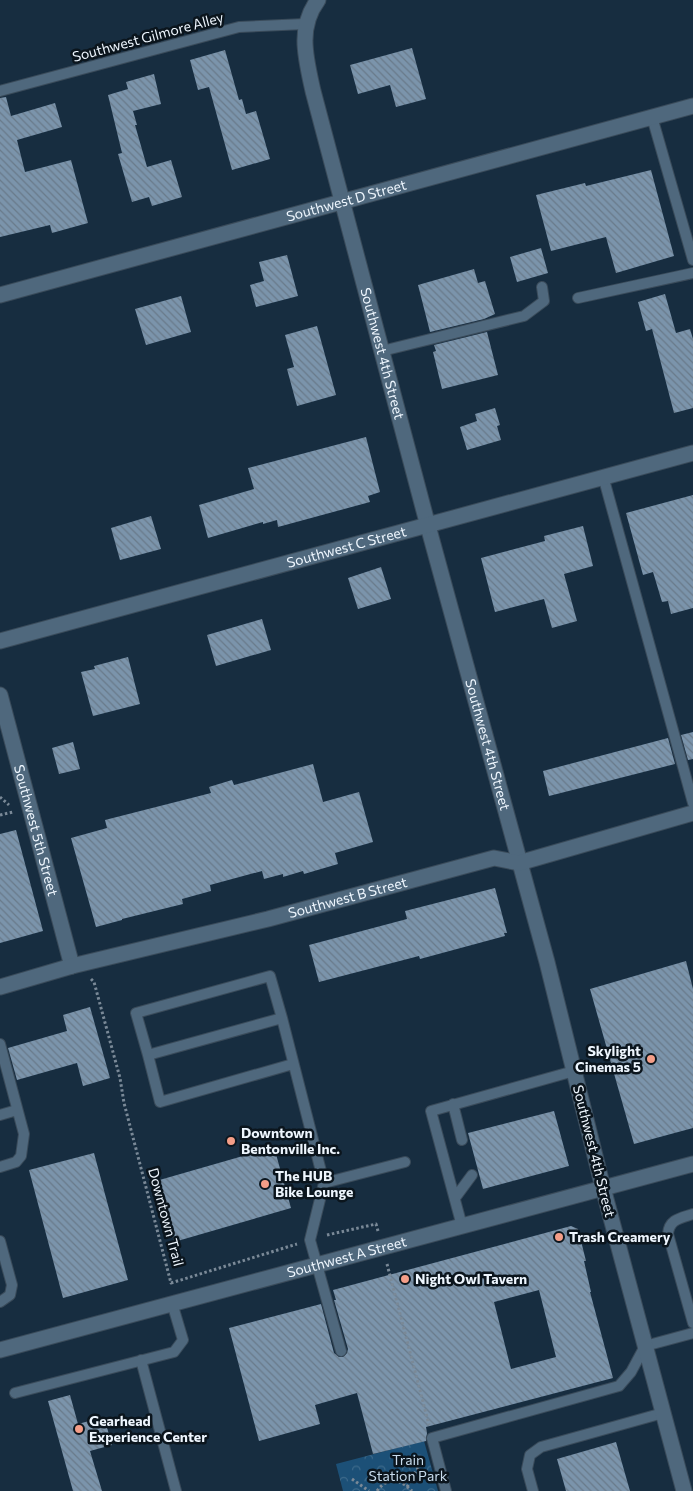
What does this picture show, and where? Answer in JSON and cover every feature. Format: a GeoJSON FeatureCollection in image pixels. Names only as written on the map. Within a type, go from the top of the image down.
{"type":"FeatureCollection","features":[{"type":"Feature","properties":{"kind":"street","name":"Southwest 4th Street"},"geometry":{"type":"LineString","coordinates":[[318,0],[310,10],[306,24],[305,44],[308,66],[428,526],[547,962],[603,1188],[684,1491]]}},
{"type":"Feature","properties":{"kind":"street","name":"Southwest D Street"},"geometry":{"type":"LineString","coordinates":[[0,295],[693,106]]}},
{"type":"Feature","properties":{"kind":"street","name":"Southwest C Street"},"geometry":{"type":"LineString","coordinates":[[0,641],[693,453]]}},
{"type":"Feature","properties":{"kind":"street","name":"Southwest 5th Street"},"geometry":{"type":"LineString","coordinates":[[0,695],[79,970]]}},
{"type":"Feature","properties":{"kind":"street","name":"Southwest B Street"},"geometry":{"type":"LineString","coordinates":[[0,987],[79,970],[494,858],[519,863],[693,813]]}},
{"type":"Feature","properties":{"kind":"street","name":"Southwest A Street"},"geometry":{"type":"LineString","coordinates":[[0,1350],[693,1164]]}},
{"type":"Feature","properties":{"kind":"lane","name":"Southwest Gilmore Alley"},"geometry":{"type":"LineString","coordinates":[[0,90],[239,27],[306,24]]}},
{"type":"Feature","properties":{"kind":"lane"},"geometry":{"type":"LineString","coordinates":[[652,117],[693,260]]}},
{"type":"Feature","properties":{"kind":"lane"},"geometry":{"type":"LineString","coordinates":[[578,298],[693,273]]}},
{"type":"Feature","properties":{"kind":"lane"},"geometry":{"type":"LineString","coordinates":[[382,350],[524,316],[544,302],[542,287]]}},
{"type":"Feature","properties":{"kind":"lane"},"geometry":{"type":"LineString","coordinates":[[603,476],[693,803]]}},
{"type":"Feature","properties":{"kind":"lane"},"geometry":{"type":"LineString","coordinates":[[293,1064],[160,1102],[136,1012],[270,976],[282,1018],[324,1183],[310,1240],[341,1350]]}},
{"type":"Feature","properties":{"kind":"lane"},"geometry":{"type":"LineString","coordinates":[[148,1055],[282,1018]]}},
{"type":"Feature","properties":{"kind":"lane"},"geometry":{"type":"LineString","coordinates":[[0,1044],[24,1134],[21,1156],[16,1162],[0,1167]]}},
{"type":"Feature","properties":{"kind":"lane"},"geometry":{"type":"LineString","coordinates":[[462,1226],[431,1111],[574,1071]]}},
{"type":"Feature","properties":{"kind":"lane"},"geometry":{"type":"LineString","coordinates":[[453,1104],[462,1140]]}},
{"type":"Feature","properties":{"kind":"lane"},"geometry":{"type":"LineString","coordinates":[[0,1115],[17,1110]]}},
{"type":"Feature","properties":{"kind":"lane"},"geometry":{"type":"LineString","coordinates":[[324,1183],[405,1162]]}},
{"type":"Feature","properties":{"kind":"lane"},"geometry":{"type":"LineString","coordinates":[[455,1198],[472,1175]]}},
{"type":"Feature","properties":{"kind":"lane"},"geometry":{"type":"LineString","coordinates":[[693,1214],[673,1221],[669,1226],[668,1234],[693,1323]]}},
{"type":"Feature","properties":{"kind":"lane"},"geometry":{"type":"LineString","coordinates":[[0,1241],[12,1285],[10,1295],[0,1302]]}},
{"type":"Feature","properties":{"kind":"lane"},"geometry":{"type":"LineString","coordinates":[[15,1393],[174,1352],[183,1340],[172,1304]]}},
{"type":"Feature","properties":{"kind":"lane"},"geometry":{"type":"LineString","coordinates":[[446,1491],[432,1439],[619,1386],[630,1372],[645,1346],[693,1332]]}},
{"type":"Feature","properties":{"kind":"lane"},"geometry":{"type":"LineString","coordinates":[[141,1360],[176,1491]]}},
{"type":"Feature","properties":{"kind":"lane"},"geometry":{"type":"LineString","coordinates":[[533,1491],[527,1469],[530,1455],[541,1447],[663,1413]]}},
{"type":"Feature","properties":{"kind":"path"},"geometry":{"type":"LineString","coordinates":[[0,815],[16,811]]}},
{"type":"Feature","properties":{"kind":"path","name":"Downtown Trail"},"geometry":{"type":"LineString","coordinates":[[79,970],[94,982],[171,1283],[310,1240],[376,1224],[378,1232]]}},
{"type":"Feature","properties":{"kind":"path"},"geometry":{"type":"LineString","coordinates":[[386,1263],[432,1439],[407,1487]]}},
{"type":"Feature","properties":{"kind":"path"},"geometry":{"type":"LineString","coordinates":[[352,1479],[369,1491]]}},
{"type":"Feature","properties":{"kind":"path"},"geometry":{"type":"LineString","coordinates":[[377,1491],[381,1485],[395,1480],[403,1482],[412,1491]]}},
{"type":"Feature","properties":{"kind":"green space","name":"Train Station Park"},"geometry":{"type":"Polygon","coordinates":[[[424,1441],[438,1491],[343,1491],[336,1464],[424,1441]]]}},
{"type":"Feature","properties":{"kind":"building"},"geometry":{"type":"Polygon","coordinates":[[[412,48],[426,99],[396,107],[390,85],[358,94],[350,65],[412,48]]]}},
{"type":"Feature","properties":{"kind":"building"},"geometry":{"type":"Polygon","coordinates":[[[225,50],[239,100],[242,99],[246,114],[256,111],[270,159],[232,170],[209,87],[198,90],[190,60],[225,50]]]}},
{"type":"Feature","properties":{"kind":"building"},"geometry":{"type":"Polygon","coordinates":[[[154,74],[161,104],[133,111],[137,125],[135,125],[147,167],[171,160],[182,197],[152,206],[149,197],[132,202],[118,154],[122,153],[108,95],[128,89],[126,82],[154,74]]]}},
{"type":"Feature","properties":{"kind":"building"},"geometry":{"type":"Polygon","coordinates":[[[6,97],[11,116],[55,103],[62,127],[17,140],[25,172],[71,160],[88,223],[52,233],[50,225],[0,237],[0,98],[6,97]]]}},
{"type":"Feature","properties":{"kind":"building"},"geometry":{"type":"Polygon","coordinates":[[[651,170],[674,256],[616,273],[606,237],[551,251],[536,195],[585,183],[586,186],[651,170]]]}},
{"type":"Feature","properties":{"kind":"building"},"geometry":{"type":"Polygon","coordinates":[[[541,248],[548,273],[517,282],[510,257],[541,248]]]}},
{"type":"Feature","properties":{"kind":"building"},"geometry":{"type":"Polygon","coordinates":[[[287,255],[298,296],[256,307],[250,285],[264,281],[259,262],[287,255]]]}},
{"type":"Feature","properties":{"kind":"building"},"geometry":{"type":"Polygon","coordinates":[[[474,269],[478,283],[485,281],[495,314],[484,319],[430,332],[418,285],[474,269]]]}},
{"type":"Feature","properties":{"kind":"building"},"geometry":{"type":"Polygon","coordinates":[[[665,294],[676,333],[690,329],[693,339],[693,408],[674,413],[652,329],[646,331],[638,302],[665,294]]]}},
{"type":"Feature","properties":{"kind":"building"},"geometry":{"type":"Polygon","coordinates":[[[181,296],[191,332],[146,345],[135,309],[181,296]]]}},
{"type":"Feature","properties":{"kind":"building"},"geometry":{"type":"Polygon","coordinates":[[[317,326],[336,395],[297,406],[287,369],[294,367],[285,335],[317,326]]]}},
{"type":"Feature","properties":{"kind":"building"},"geometry":{"type":"Polygon","coordinates":[[[487,332],[498,375],[442,389],[433,352],[436,351],[434,345],[487,332]]]}},
{"type":"Feature","properties":{"kind":"building"},"geometry":{"type":"Polygon","coordinates":[[[495,408],[500,425],[497,426],[501,440],[467,450],[460,427],[477,421],[475,414],[495,408]]]}},
{"type":"Feature","properties":{"kind":"building"},"geometry":{"type":"Polygon","coordinates":[[[366,437],[380,492],[368,496],[370,502],[278,527],[277,520],[263,524],[263,522],[208,538],[199,505],[254,489],[248,468],[366,437]]]}},
{"type":"Feature","properties":{"kind":"building"},"geometry":{"type":"Polygon","coordinates":[[[693,495],[693,608],[671,614],[668,601],[662,602],[653,572],[643,575],[626,513],[693,495]]]}},
{"type":"Feature","properties":{"kind":"building"},"geometry":{"type":"Polygon","coordinates":[[[151,516],[161,549],[120,560],[111,528],[151,516]]]}},
{"type":"Feature","properties":{"kind":"building"},"geometry":{"type":"Polygon","coordinates":[[[583,526],[593,566],[564,574],[577,621],[552,628],[544,599],[495,612],[481,558],[545,541],[544,536],[583,526]]]}},
{"type":"Feature","properties":{"kind":"building"},"geometry":{"type":"Polygon","coordinates":[[[381,567],[391,599],[358,609],[348,578],[381,567]]]}},
{"type":"Feature","properties":{"kind":"building"},"geometry":{"type":"Polygon","coordinates":[[[262,619],[271,650],[216,666],[207,635],[262,619]]]}},
{"type":"Feature","properties":{"kind":"building"},"geometry":{"type":"Polygon","coordinates":[[[128,657],[140,704],[93,716],[81,672],[95,669],[94,666],[128,657]]]}},
{"type":"Feature","properties":{"kind":"building"},"geometry":{"type":"Polygon","coordinates":[[[693,732],[693,759],[688,760],[681,735],[693,732]]]}},
{"type":"Feature","properties":{"kind":"building"},"geometry":{"type":"Polygon","coordinates":[[[668,738],[675,764],[549,796],[543,771],[668,738]]]}},
{"type":"Feature","properties":{"kind":"building"},"geometry":{"type":"Polygon","coordinates":[[[73,742],[80,769],[59,774],[52,748],[73,742]]]}},
{"type":"Feature","properties":{"kind":"building"},"geometry":{"type":"Polygon","coordinates":[[[313,764],[323,802],[359,792],[373,842],[335,853],[338,864],[304,874],[303,871],[283,877],[283,874],[264,879],[262,871],[210,885],[211,891],[182,899],[183,904],[96,927],[71,838],[107,828],[105,820],[211,793],[209,787],[232,780],[234,785],[313,764]]]}},
{"type":"Feature","properties":{"kind":"building"},"geometry":{"type":"Polygon","coordinates":[[[16,830],[43,931],[0,943],[0,834],[16,830]]]}},
{"type":"Feature","properties":{"kind":"building"},"geometry":{"type":"Polygon","coordinates":[[[495,888],[507,933],[504,933],[505,936],[420,959],[419,956],[319,982],[309,945],[407,919],[405,911],[495,888]]]}},
{"type":"Feature","properties":{"kind":"building","name":"Skylight Cinemas 5"},"geometry":{"type":"Polygon","coordinates":[[[686,961],[693,989],[693,1128],[634,1144],[590,989],[686,961]]]}},
{"type":"Feature","properties":{"kind":"building"},"geometry":{"type":"Polygon","coordinates":[[[90,1007],[110,1078],[83,1086],[77,1063],[17,1080],[8,1048],[67,1031],[63,1015],[90,1007]]]}},
{"type":"Feature","properties":{"kind":"building"},"geometry":{"type":"Polygon","coordinates":[[[554,1111],[569,1166],[483,1189],[468,1133],[554,1111]]]}},
{"type":"Feature","properties":{"kind":"building"},"geometry":{"type":"Polygon","coordinates":[[[274,1147],[291,1208],[174,1242],[156,1181],[274,1147]]]}},
{"type":"Feature","properties":{"kind":"building"},"geometry":{"type":"Polygon","coordinates":[[[94,1153],[128,1280],[63,1298],[29,1170],[94,1153]]]}},
{"type":"Feature","properties":{"kind":"building"},"geometry":{"type":"Polygon","coordinates":[[[571,1226],[578,1229],[586,1261],[584,1261],[590,1292],[613,1378],[426,1427],[426,1441],[373,1454],[357,1393],[315,1405],[320,1424],[259,1441],[229,1328],[321,1304],[334,1353],[339,1357],[343,1357],[348,1349],[333,1290],[571,1226]],[[539,1290],[494,1302],[511,1369],[556,1357],[539,1290]]]}},
{"type":"Feature","properties":{"kind":"building"},"geometry":{"type":"Polygon","coordinates":[[[70,1395],[78,1424],[104,1417],[112,1445],[90,1451],[102,1491],[73,1491],[48,1401],[70,1395]]]}},
{"type":"Feature","properties":{"kind":"building"},"geometry":{"type":"Polygon","coordinates":[[[616,1442],[630,1491],[566,1491],[557,1459],[616,1442]]]}},
{"type":"Feature","properties":{"kind":"place","name":"Skylight Cinemas 5"},"geometry":{"type":"Point","coordinates":[651,1059]}},
{"type":"Feature","properties":{"kind":"place","name":"Downtown Bentonville Inc."},"geometry":{"type":"Point","coordinates":[231,1141]}},
{"type":"Feature","properties":{"kind":"place","name":"The HUB Bike Lounge"},"geometry":{"type":"Point","coordinates":[265,1184]}},
{"type":"Feature","properties":{"kind":"place","name":"Trash Creamery"},"geometry":{"type":"Point","coordinates":[559,1237]}},
{"type":"Feature","properties":{"kind":"place","name":"Night Owl Tavern"},"geometry":{"type":"Point","coordinates":[405,1279]}},
{"type":"Feature","properties":{"kind":"place","name":"Gearhead Experience Center"},"geometry":{"type":"Point","coordinates":[79,1429]}}]}
